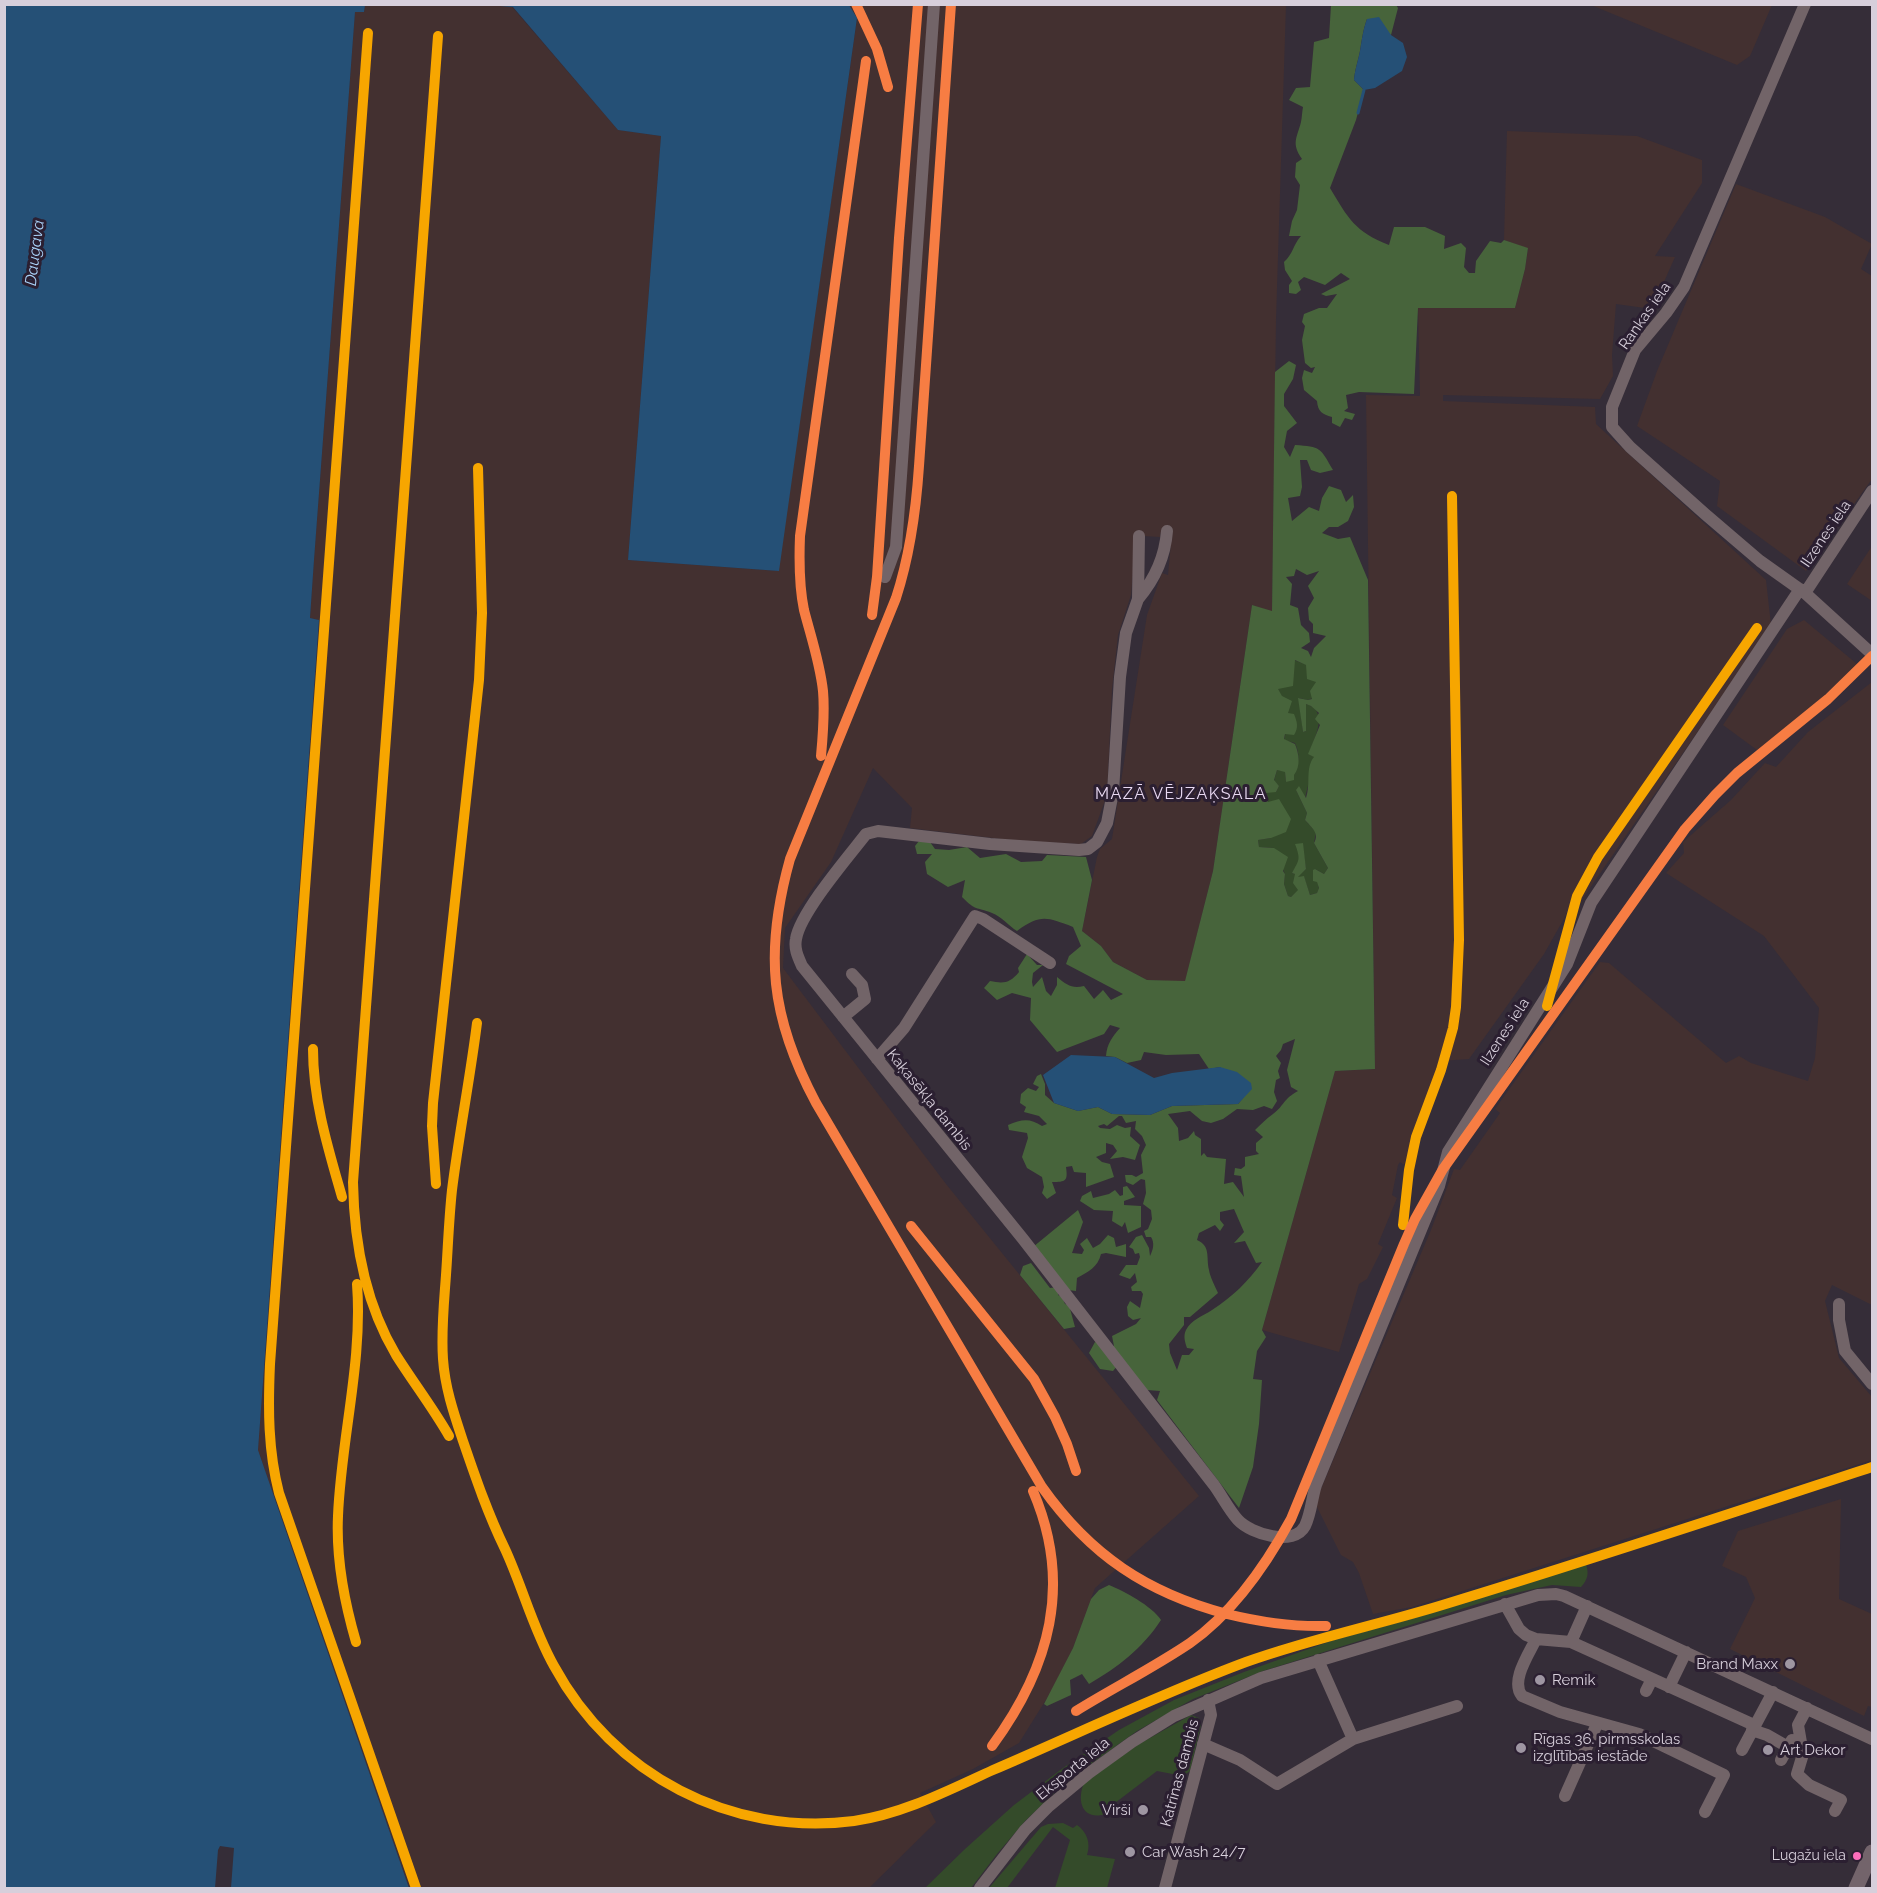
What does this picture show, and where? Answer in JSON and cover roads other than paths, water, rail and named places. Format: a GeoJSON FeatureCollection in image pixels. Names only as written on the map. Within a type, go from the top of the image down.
{"type":"FeatureCollection","features":[{"type":"Feature","properties":{"kind":"main road"},"geometry":{"type":"LineString","coordinates":[[1856,1888],[1872,1852]]}},
{"type":"Feature","properties":{"kind":"street"},"geometry":{"type":"LineString","coordinates":[[885,577],[896,547],[934,4]]}},
{"type":"Feature","properties":{"kind":"street","name":"Rankas iela"},"geometry":{"type":"LineString","coordinates":[[1805,4],[1684,286],[1666,313],[1635,350],[1612,407],[1611,420],[1612,427],[1630,447],[1760,561],[1802,591],[1872,654]]}},
{"type":"Feature","properties":{"kind":"street","name":"Ilzenes iela"},"geometry":{"type":"LineString","coordinates":[[1305,1526],[1316,1485],[1439,1186],[1448,1152],[1567,964],[1591,903],[1872,491]]}},
{"type":"Feature","properties":{"kind":"street"},"geometry":{"type":"LineString","coordinates":[[1138,599],[1150,586],[1160,564],[1167,531]]}},
{"type":"Feature","properties":{"kind":"street"},"geometry":{"type":"LineString","coordinates":[[1138,599],[1139,536]]}},
{"type":"Feature","properties":{"kind":"street","name":"Kaķasēkļa dambis"},"geometry":{"type":"LineString","coordinates":[[1138,599],[1126,633],[1121,666],[1113,792],[1107,823],[1097,842],[1088,849],[1079,850],[990,844],[878,831],[866,834],[804,918],[795,938],[796,951],[802,966],[1030,1248],[1214,1485],[1239,1521],[1256,1531],[1281,1538],[1295,1536],[1305,1526]]}},
{"type":"Feature","properties":{"kind":"street"},"geometry":{"type":"LineString","coordinates":[[877,1059],[904,1028],[975,916],[1050,963]]}},
{"type":"Feature","properties":{"kind":"street"},"geometry":{"type":"LineString","coordinates":[[843,1017],[865,999],[862,985],[852,974]]}},
{"type":"Feature","properties":{"kind":"street"},"geometry":{"type":"LineString","coordinates":[[1839,1304],[1839,1320],[1845,1351],[1872,1384]]}},
{"type":"Feature","properties":{"kind":"street"},"geometry":{"type":"LineString","coordinates":[[1208,1700],[1262,1677],[1538,1594],[1556,1594],[1587,1606],[1872,1739]]}},
{"type":"Feature","properties":{"kind":"street"},"geometry":{"type":"LineString","coordinates":[[1505,1604],[1519,1629],[1526,1635],[1536,1639],[1571,1642],[1753,1727],[1788,1747],[1802,1745]]}},
{"type":"Feature","properties":{"kind":"street"},"geometry":{"type":"LineString","coordinates":[[1571,1642],[1587,1606]]}},
{"type":"Feature","properties":{"kind":"street"},"geometry":{"type":"LineString","coordinates":[[1536,1639],[1518,1679],[1518,1691],[1522,1696],[1597,1724],[1639,1734],[1724,1775],[1705,1812]]}},
{"type":"Feature","properties":{"kind":"street"},"geometry":{"type":"LineString","coordinates":[[1669,1687],[1686,1652]]}},
{"type":"Feature","properties":{"kind":"street"},"geometry":{"type":"LineString","coordinates":[[1318,1660],[1353,1739]]}},
{"type":"Feature","properties":{"kind":"street"},"geometry":{"type":"LineString","coordinates":[[1646,1691],[1652,1679]]}},
{"type":"Feature","properties":{"kind":"street"},"geometry":{"type":"LineString","coordinates":[[1742,1750],[1773,1692]]}},
{"type":"Feature","properties":{"kind":"street","name":"Katrīnas dambis"},"geometry":{"type":"LineString","coordinates":[[1165,1888],[1211,1715],[1208,1700]]}},
{"type":"Feature","properties":{"kind":"street","name":"Eksporta iela"},"geometry":{"type":"LineString","coordinates":[[980,1888],[1025,1830],[1064,1794],[1132,1742],[1174,1716],[1208,1700]]}},
{"type":"Feature","properties":{"kind":"street"},"geometry":{"type":"LineString","coordinates":[[1203,1744],[1240,1760],[1277,1784],[1353,1739],[1456,1706]]}},
{"type":"Feature","properties":{"kind":"street"},"geometry":{"type":"LineString","coordinates":[[1781,1760],[1806,1708]]}},
{"type":"Feature","properties":{"kind":"street"},"geometry":{"type":"LineString","coordinates":[[1565,1796],[1597,1724]]}},
{"type":"Feature","properties":{"kind":"street"},"geometry":{"type":"LineString","coordinates":[[1798,1725],[1803,1754],[1797,1774],[1809,1785],[1841,1800],[1835,1811]]}},
{"type":"Feature","properties":{"kind":"water","name":"Daugava"},"geometry":{"type":"Polygon","coordinates":[[[5,4],[365,5],[364,12],[355,12],[314,560],[310,618],[319,620],[258,1450],[409,1888],[231,1888],[234,1848],[220,1846],[215,1888],[5,1888],[5,4]]]}},
{"type":"Feature","properties":{"kind":"water"},"geometry":{"type":"Polygon","coordinates":[[[488,5],[849,5],[857,18],[779,571],[628,560],[661,136],[618,130],[513,7],[488,5]]]}},
{"type":"Feature","properties":{"kind":"water"},"geometry":{"type":"Polygon","coordinates":[[[1379,17],[1391,35],[1403,43],[1407,57],[1402,71],[1375,88],[1364,90],[1354,80],[1363,35],[1367,19],[1379,17]]]}},
{"type":"Feature","properties":{"kind":"water"},"geometry":{"type":"Polygon","coordinates":[[[1071,1055],[1115,1057],[1154,1078],[1172,1073],[1220,1067],[1237,1072],[1251,1083],[1252,1089],[1238,1104],[1172,1106],[1150,1115],[1112,1114],[1098,1107],[1078,1111],[1054,1103],[1043,1075],[1071,1055]]]}},
{"type":"Feature","properties":{"kind":"waterway"},"geometry":{"type":"LineString","coordinates":[[1358,113],[1364,90]]}},
{"type":"Feature","properties":{"kind":"place","name":"Brand Maxx"},"geometry":{"type":"Point","coordinates":[1790,1664]}},
{"type":"Feature","properties":{"kind":"place","name":"Remik"},"geometry":{"type":"Point","coordinates":[1540,1680]}},
{"type":"Feature","properties":{"kind":"place","name":"Rīgas 36. pirmsskolas izglītības iestāde"},"geometry":{"type":"Point","coordinates":[1521,1748]}},
{"type":"Feature","properties":{"kind":"place","name":"Art Dekor"},"geometry":{"type":"Point","coordinates":[1768,1750]}},
{"type":"Feature","properties":{"kind":"place","name":"Virši"},"geometry":{"type":"Point","coordinates":[1143,1810]}},
{"type":"Feature","properties":{"kind":"place","name":"Car Wash 24/7"},"geometry":{"type":"Point","coordinates":[1130,1852]}},
{"type":"Feature","properties":{"kind":"place","name":"Lugažu iela"},"geometry":{"type":"Point","coordinates":[1857,1856]}},
{"type":"Feature","properties":{"kind":"district","name":"MAZĀ VĒJZAĶSALA"},"geometry":{"type":"Point","coordinates":[1181,794]}}]}
